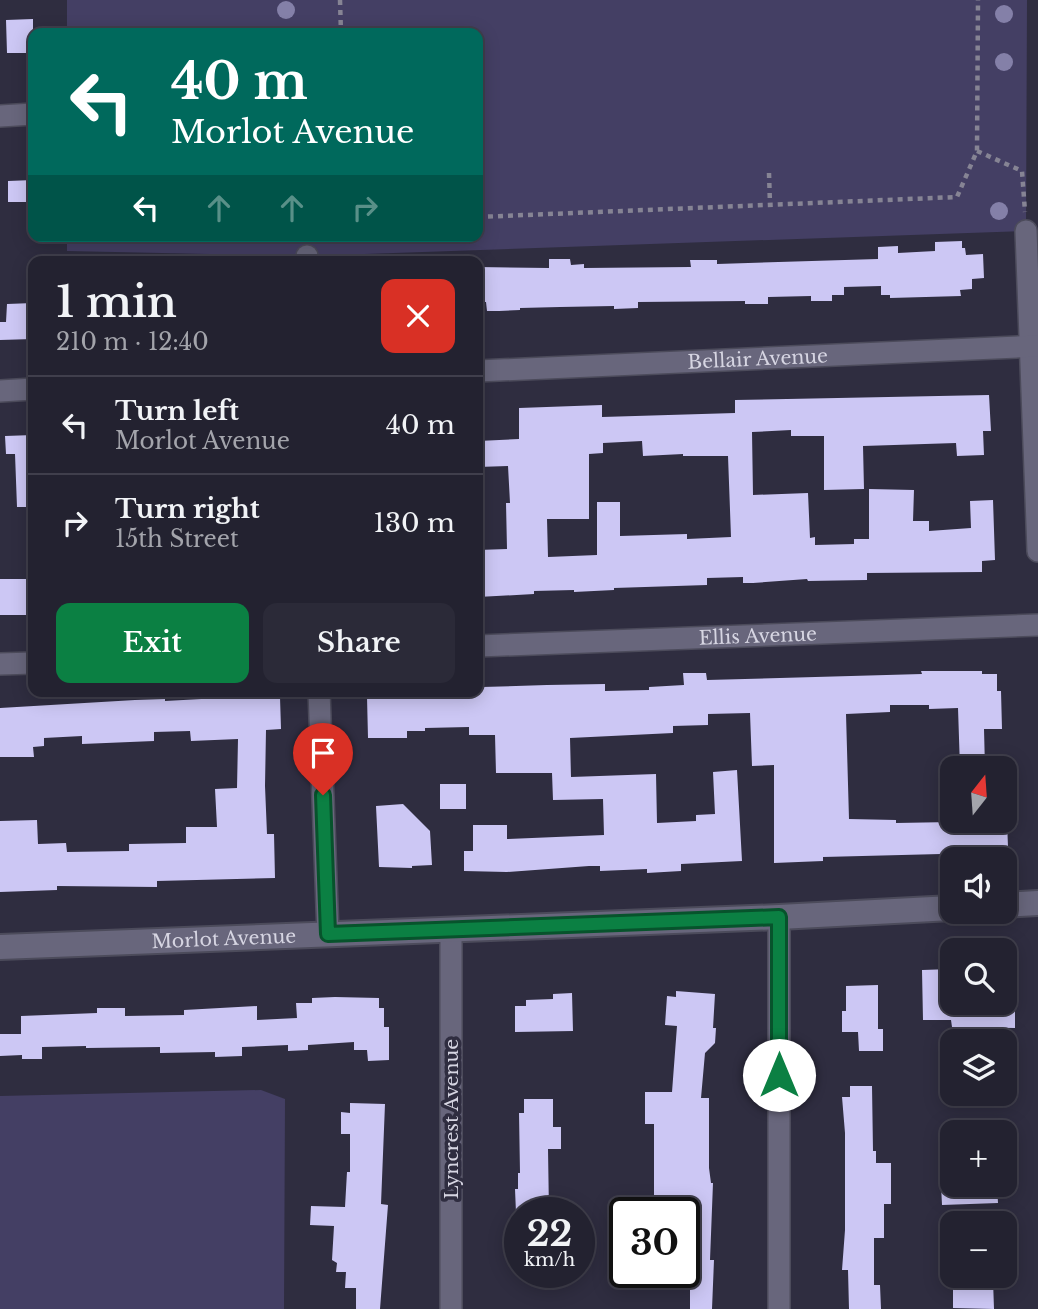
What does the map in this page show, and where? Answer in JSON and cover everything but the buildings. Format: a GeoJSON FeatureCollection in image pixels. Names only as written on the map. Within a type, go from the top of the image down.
{"type":"FeatureCollection","features":[{"type":"Feature","properties":{"kind":"street"},"geometry":{"type":"LineString","coordinates":[[0,116],[28,114]]}},
{"type":"Feature","properties":{"kind":"street"},"geometry":{"type":"LineString","coordinates":[[1026,231],[1034,346],[1038,551]]}},
{"type":"Feature","properties":{"kind":"street","name":"Bellair Avenue"},"geometry":{"type":"LineString","coordinates":[[483,371],[1034,346]]}},
{"type":"Feature","properties":{"kind":"street"},"geometry":{"type":"LineString","coordinates":[[0,391],[28,389]]}},
{"type":"Feature","properties":{"kind":"street","name":"Ellis Avenue"},"geometry":{"type":"LineString","coordinates":[[483,646],[1038,625]]}},
{"type":"Feature","properties":{"kind":"street"},"geometry":{"type":"LineString","coordinates":[[0,664],[28,663]]}},
{"type":"Feature","properties":{"kind":"street"},"geometry":{"type":"LineString","coordinates":[[319,697],[328,934]]}},
{"type":"Feature","properties":{"kind":"street"},"geometry":{"type":"LineString","coordinates":[[1017,904],[1038,903]]}},
{"type":"Feature","properties":{"kind":"street","name":"Morlot Avenue"},"geometry":{"type":"LineString","coordinates":[[0,947],[940,909]]}},
{"type":"Feature","properties":{"kind":"street"},"geometry":{"type":"LineString","coordinates":[[779,917],[779,1309]]}},
{"type":"Feature","properties":{"kind":"street","name":"Lyncrest Avenue"},"geometry":{"type":"LineString","coordinates":[[451,929],[451,1309]]}},
{"type":"Feature","properties":{"kind":"path"},"geometry":{"type":"LineString","coordinates":[[340,0],[341,28]]}},
{"type":"Feature","properties":{"kind":"path"},"geometry":{"type":"LineString","coordinates":[[483,217],[957,197],[977,151],[978,0]]}},
{"type":"Feature","properties":{"kind":"path"},"geometry":{"type":"LineString","coordinates":[[977,151],[1022,171],[1026,231]]}},
{"type":"Feature","properties":{"kind":"path"},"geometry":{"type":"LineString","coordinates":[[769,173],[770,205]]}},
{"type":"Feature","properties":{"kind":"shaded area"},"geometry":{"type":"Polygon","coordinates":[[[67,0],[1027,0],[1026,231],[307,256],[67,251],[67,242],[483,242],[483,28],[67,28],[67,0]]]}},
{"type":"Feature","properties":{"kind":"shaded area"},"geometry":{"type":"Polygon","coordinates":[[[261,1090],[285,1099],[284,1309],[0,1309],[0,1096],[261,1090]]]}},
{"type":"Feature","properties":{"kind":"route"},"geometry":{"type":"LineString","coordinates":[[323,795],[328,934],[779,917],[779,1075]]}}]}
